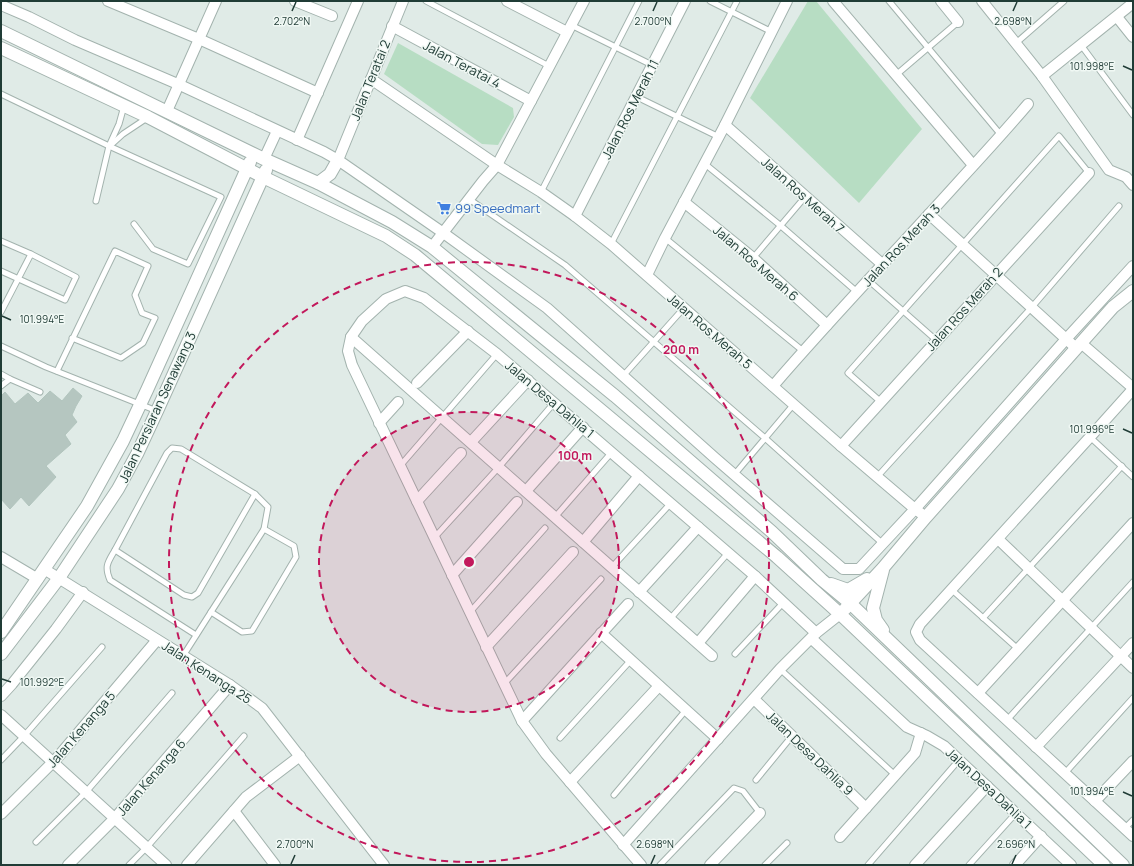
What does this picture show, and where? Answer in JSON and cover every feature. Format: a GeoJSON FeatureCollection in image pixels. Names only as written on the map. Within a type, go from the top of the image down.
{"type":"FeatureCollection","features":[{"type":"Feature","properties":{"kind":"street"},"geometry":{"type":"LineString","coordinates":[[108,1],[199,39],[318,93]]}},
{"type":"Feature","properties":{"kind":"street"},"geometry":{"type":"LineString","coordinates":[[167,111],[180,85],[216,1]]}},
{"type":"Feature","properties":{"kind":"street"},"geometry":{"type":"LineString","coordinates":[[295,1],[332,16]]}},
{"type":"Feature","properties":{"kind":"street"},"geometry":{"type":"LineString","coordinates":[[297,140],[358,1]]}},
{"type":"Feature","properties":{"kind":"street","name":"Jalan Teratai 2"},"geometry":{"type":"LineString","coordinates":[[338,160],[403,1]]}},
{"type":"Feature","properties":{"kind":"street"},"geometry":{"type":"LineString","coordinates":[[507,1],[569,29]]}},
{"type":"Feature","properties":{"kind":"street"},"geometry":{"type":"LineString","coordinates":[[432,247],[442,232],[497,165],[548,66],[584,1]]}},
{"type":"Feature","properties":{"kind":"street","name":"Jalan Ros Merah 11"},"geometry":{"type":"LineString","coordinates":[[575,216],[685,1]]}},
{"type":"Feature","properties":{"kind":"street"},"geometry":{"type":"LineString","coordinates":[[647,275],[719,137],[787,1]]}},
{"type":"Feature","properties":{"kind":"street"},"geometry":{"type":"LineString","coordinates":[[833,1],[973,165]]}},
{"type":"Feature","properties":{"kind":"street"},"geometry":{"type":"LineString","coordinates":[[941,1],[958,22]]}},
{"type":"Feature","properties":{"kind":"street"},"geometry":{"type":"LineString","coordinates":[[986,2],[1042,76],[1109,170],[1129,174],[1133,185]]}},
{"type":"Feature","properties":{"kind":"street"},"geometry":{"type":"LineString","coordinates":[[1042,76],[1133,3]]}},
{"type":"Feature","properties":{"kind":"street"},"geometry":{"type":"LineString","coordinates":[[1,5],[75,40],[180,85],[338,160],[442,232],[547,308],[734,475],[844,569],[859,569],[915,509],[1066,338],[1133,266]]}},
{"type":"Feature","properties":{"kind":"street"},"geometry":{"type":"LineString","coordinates":[[1116,17],[1133,37]]}},
{"type":"Feature","properties":{"kind":"street","name":"Jalan Teratai 4"},"geometry":{"type":"LineString","coordinates":[[392,26],[531,101]]}},
{"type":"Feature","properties":{"kind":"street"},"geometry":{"type":"LineString","coordinates":[[1,31],[123,98],[148,117],[247,169],[386,236],[415,255],[777,557],[840,614],[1104,865]]}},
{"type":"Feature","properties":{"kind":"street"},"geometry":{"type":"LineString","coordinates":[[1,48],[123,98],[167,111],[262,158],[318,183],[392,222],[432,247],[615,396],[772,532],[822,580],[850,604],[1123,865]]}},
{"type":"Feature","properties":{"kind":"street","name":"Jalan Ros Merah 5"},"geometry":{"type":"LineString","coordinates":[[371,79],[497,165],[541,192],[611,244],[683,309],[774,386],[841,446],[926,517]]}},
{"type":"Feature","properties":{"kind":"street","name":"Jalan Ros Merah 3"},"geometry":{"type":"LineString","coordinates":[[774,386],[826,325],[1001,136],[1028,104]]}},
{"type":"Feature","properties":{"kind":"street","name":"Jalan Ros Merah 7"},"geometry":{"type":"LineString","coordinates":[[725,125],[882,264]]}},
{"type":"Feature","properties":{"kind":"street"},"geometry":{"type":"LineString","coordinates":[[262,158],[277,131]]}},
{"type":"Feature","properties":{"kind":"street","name":"Jalan Persiaran Senawang 3"},"geometry":{"type":"LineString","coordinates":[[1,632],[87,506],[123,441],[247,169],[262,158]]}},
{"type":"Feature","properties":{"kind":"street","name":"Jalan Persiaran Senawang 3"},"geometry":{"type":"LineString","coordinates":[[1,654],[59,578],[118,489],[157,411],[263,177],[262,158]]}},
{"type":"Feature","properties":{"kind":"street"},"geometry":{"type":"LineString","coordinates":[[318,183],[330,174],[338,160]]}},
{"type":"Feature","properties":{"kind":"street","name":"Jalan Ros Merah 2"},"geometry":{"type":"LineString","coordinates":[[841,446],[1089,173]]}},
{"type":"Feature","properties":{"kind":"street","name":"Jalan Ros Merah 6"},"geometry":{"type":"LineString","coordinates":[[684,202],[753,258],[826,325]]}},
{"type":"Feature","properties":{"kind":"street"},"geometry":{"type":"LineString","coordinates":[[929,214],[1066,338],[1133,388],[920,624],[916,632],[920,640],[1133,836]]}},
{"type":"Feature","properties":{"kind":"street","name":"Jalan Desa Dahlia 1"},"geometry":{"type":"LineString","coordinates":[[351,337],[362,321],[386,299],[405,291],[424,298],[468,331],[528,380],[755,576],[784,602],[814,636],[907,727],[944,746],[1069,864]]}},
{"type":"Feature","properties":{"kind":"street"},"geometry":{"type":"LineString","coordinates":[[623,845],[780,669],[814,636],[840,614],[883,568],[926,517],[1113,307],[1133,291]]}},
{"type":"Feature","properties":{"kind":"street"},"geometry":{"type":"LineString","coordinates":[[417,383],[468,331]]}},
{"type":"Feature","properties":{"kind":"street"},"geometry":{"type":"LineString","coordinates":[[641,865],[546,754],[522,721],[352,366],[348,351],[351,337],[712,656]]}},
{"type":"Feature","properties":{"kind":"street"},"geometry":{"type":"LineString","coordinates":[[471,442],[528,380]]}},
{"type":"Feature","properties":{"kind":"street"},"geometry":{"type":"LineString","coordinates":[[379,422],[398,402]]}},
{"type":"Feature","properties":{"kind":"street"},"geometry":{"type":"LineString","coordinates":[[526,491],[583,427]]}},
{"type":"Feature","properties":{"kind":"street"},"geometry":{"type":"LineString","coordinates":[[417,501],[461,452]]}},
{"type":"Feature","properties":{"kind":"street"},"geometry":{"type":"LineString","coordinates":[[583,542],[639,476]]}},
{"type":"Feature","properties":{"kind":"street"},"geometry":{"type":"LineString","coordinates":[[452,575],[516,502]]}},
{"type":"Feature","properties":{"kind":"street"},"geometry":{"type":"LineString","coordinates":[[639,592],[698,527]]}},
{"type":"Feature","properties":{"kind":"street"},"geometry":{"type":"LineString","coordinates":[[978,693],[1132,527]]}},
{"type":"Feature","properties":{"kind":"street"},"geometry":{"type":"LineString","coordinates":[[998,539],[1133,668]]}},
{"type":"Feature","properties":{"kind":"street"},"geometry":{"type":"LineString","coordinates":[[486,647],[573,552]]}},
{"type":"Feature","properties":{"kind":"street","name":"Jalan Kenanga 25"},"geometry":{"type":"LineString","coordinates":[[1,557],[41,574],[59,578],[230,685],[262,708],[384,865]]}},
{"type":"Feature","properties":{"kind":"street"},"geometry":{"type":"LineString","coordinates":[[822,580],[848,590],[854,588],[883,568]]}},
{"type":"Feature","properties":{"kind":"street"},"geometry":{"type":"LineString","coordinates":[[883,568],[873,608],[876,620],[898,650]]}},
{"type":"Feature","properties":{"kind":"street"},"geometry":{"type":"LineString","coordinates":[[698,643],[755,576]]}},
{"type":"Feature","properties":{"kind":"street"},"geometry":{"type":"LineString","coordinates":[[1,696],[27,666],[83,593]]}},
{"type":"Feature","properties":{"kind":"street"},"geometry":{"type":"LineString","coordinates":[[522,721],[628,604]]}},
{"type":"Feature","properties":{"kind":"street"},"geometry":{"type":"LineString","coordinates":[[601,633],[718,739]]}},
{"type":"Feature","properties":{"kind":"street","name":"Jalan Kenanga 5"},"geometry":{"type":"LineString","coordinates":[[1,814],[52,763],[157,640]]}},
{"type":"Feature","properties":{"kind":"street"},"geometry":{"type":"LineString","coordinates":[[1036,747],[1133,643]]}},
{"type":"Feature","properties":{"kind":"street","name":"Jalan Kenanga 6"},"geometry":{"type":"LineString","coordinates":[[68,865],[115,818],[230,685]]}},
{"type":"Feature","properties":{"kind":"street"},"geometry":{"type":"LineString","coordinates":[[570,782],[659,686]]}},
{"type":"Feature","properties":{"kind":"street","name":"Jalan Desa Dahlia 9"},"geometry":{"type":"LineString","coordinates":[[754,699],[866,808]]}},
{"type":"Feature","properties":{"kind":"street"},"geometry":{"type":"LineString","coordinates":[[1,715],[52,763],[166,865]]}},
{"type":"Feature","properties":{"kind":"street"},"geometry":{"type":"LineString","coordinates":[[840,837],[915,753],[920,733]]}},
{"type":"Feature","properties":{"kind":"street"},"geometry":{"type":"LineString","coordinates":[[187,865],[246,797],[300,756]]}},
{"type":"Feature","properties":{"kind":"street"},"geometry":{"type":"LineString","coordinates":[[1095,801],[1133,761]]}},
{"type":"Feature","properties":{"kind":"street"},"geometry":{"type":"LineString","coordinates":[[915,865],[987,786]]}},
{"type":"Feature","properties":{"kind":"street"},"geometry":{"type":"LineString","coordinates":[[234,811],[275,865]]}},
{"type":"Feature","properties":{"kind":"street"},"geometry":{"type":"LineString","coordinates":[[710,865],[760,813]]}},
{"type":"Feature","properties":{"kind":"street"},"geometry":{"type":"LineString","coordinates":[[1014,865],[1041,836]]}},
{"type":"Feature","properties":{"kind":"lane"},"geometry":{"type":"LineString","coordinates":[[426,1],[548,66]]}},
{"type":"Feature","properties":{"kind":"lane"},"geometry":{"type":"LineString","coordinates":[[541,192],[639,1]]}},
{"type":"Feature","properties":{"kind":"lane"},"geometry":{"type":"LineString","coordinates":[[710,1],[772,32]]}},
{"type":"Feature","properties":{"kind":"lane"},"geometry":{"type":"LineString","coordinates":[[611,244],[738,1]]}},
{"type":"Feature","properties":{"kind":"lane"},"geometry":{"type":"LineString","coordinates":[[889,1],[1001,136]]}},
{"type":"Feature","properties":{"kind":"lane"},"geometry":{"type":"LineString","coordinates":[[1016,43],[1064,1]]}},
{"type":"Feature","properties":{"kind":"lane"},"geometry":{"type":"LineString","coordinates":[[896,75],[958,22]]}},
{"type":"Feature","properties":{"kind":"lane"},"geometry":{"type":"LineString","coordinates":[[569,29],[616,47],[652,65]]}},
{"type":"Feature","properties":{"kind":"lane"},"geometry":{"type":"LineString","coordinates":[[1081,45],[1133,115]]}},
{"type":"Feature","properties":{"kind":"lane"},"geometry":{"type":"LineString","coordinates":[[1,94],[109,146],[221,197],[188,264],[154,250],[134,224]]}},
{"type":"Feature","properties":{"kind":"lane"},"geometry":{"type":"LineString","coordinates":[[637,97],[719,137]]}},
{"type":"Feature","properties":{"kind":"lane"},"geometry":{"type":"LineString","coordinates":[[96,201],[109,146],[123,98]]}},
{"type":"Feature","properties":{"kind":"lane"},"geometry":{"type":"LineString","coordinates":[[109,146],[123,134],[148,117]]}},
{"type":"Feature","properties":{"kind":"lane"},"geometry":{"type":"LineString","coordinates":[[881,402],[848,373],[1059,136],[1089,173]]}},
{"type":"Feature","properties":{"kind":"lane"},"geometry":{"type":"LineString","coordinates":[[705,164],[782,226],[857,292]]}},
{"type":"Feature","properties":{"kind":"lane"},"geometry":{"type":"LineString","coordinates":[[753,258],[782,226],[805,197]]}},
{"type":"Feature","properties":{"kind":"lane"},"geometry":{"type":"LineString","coordinates":[[469,199],[565,265],[765,438],[882,543]]}},
{"type":"Feature","properties":{"kind":"lane"},"geometry":{"type":"LineString","coordinates":[[878,477],[1032,307],[1119,206]]}},
{"type":"Feature","properties":{"kind":"lane"},"geometry":{"type":"LineString","coordinates":[[665,238],[802,352]]}},
{"type":"Feature","properties":{"kind":"lane"},"geometry":{"type":"LineString","coordinates":[[1,241],[76,277],[65,300],[1,271]]}},
{"type":"Feature","properties":{"kind":"lane"},"geometry":{"type":"LineString","coordinates":[[57,371],[72,338],[115,251],[148,266],[135,295],[142,313],[155,318],[143,342],[121,358],[72,338]]}},
{"type":"Feature","properties":{"kind":"lane"},"geometry":{"type":"LineString","coordinates":[[1,312],[30,254]]}},
{"type":"Feature","properties":{"kind":"lane"},"geometry":{"type":"LineString","coordinates":[[868,280],[936,340]]}},
{"type":"Feature","properties":{"kind":"lane"},"geometry":{"type":"LineString","coordinates":[[623,376],[683,309]]}},
{"type":"Feature","properties":{"kind":"lane"},"geometry":{"type":"LineString","coordinates":[[1,346],[57,371],[157,411]]}},
{"type":"Feature","properties":{"kind":"lane"},"geometry":{"type":"LineString","coordinates":[[400,466],[497,354]]}},
{"type":"Feature","properties":{"kind":"lane"},"geometry":{"type":"LineString","coordinates":[[1,374],[40,392]]}},
{"type":"Feature","properties":{"kind":"lane"},"geometry":{"type":"LineString","coordinates":[[1,386],[10,378]]}},
{"type":"Feature","properties":{"kind":"lane"},"geometry":{"type":"LineString","coordinates":[[434,538],[499,467],[554,402]]}},
{"type":"Feature","properties":{"kind":"lane"},"geometry":{"type":"LineString","coordinates":[[734,475],[794,404]]}},
{"type":"Feature","properties":{"kind":"lane"},"geometry":{"type":"LineString","coordinates":[[1090,437],[1133,476]]}},
{"type":"Feature","properties":{"kind":"lane"},"geometry":{"type":"LineString","coordinates":[[183,656],[264,529],[268,507],[255,494],[181,449],[172,448],[167,453],[108,562],[106,571],[110,580],[196,635]]}},
{"type":"Feature","properties":{"kind":"lane"},"geometry":{"type":"LineString","coordinates":[[555,517],[612,452]]}},
{"type":"Feature","properties":{"kind":"lane"},"geometry":{"type":"LineString","coordinates":[[983,618],[1122,466]]}},
{"type":"Feature","properties":{"kind":"lane"},"geometry":{"type":"LineString","coordinates":[[115,550],[184,595],[192,597],[198,593],[255,494]]}},
{"type":"Feature","properties":{"kind":"lane"},"geometry":{"type":"LineString","coordinates":[[612,567],[671,503]]}},
{"type":"Feature","properties":{"kind":"lane"},"geometry":{"type":"LineString","coordinates":[[470,612],[545,528]]}},
{"type":"Feature","properties":{"kind":"lane"},"geometry":{"type":"LineString","coordinates":[[211,612],[242,632],[252,631],[296,556],[294,546],[264,529]]}},
{"type":"Feature","properties":{"kind":"lane"},"geometry":{"type":"LineString","coordinates":[[670,619],[728,553]]}},
{"type":"Feature","properties":{"kind":"lane"},"geometry":{"type":"LineString","coordinates":[[504,684],[600,579]]}},
{"type":"Feature","properties":{"kind":"lane"},"geometry":{"type":"LineString","coordinates":[[1007,720],[1133,582]]}},
{"type":"Feature","properties":{"kind":"lane"},"geometry":{"type":"LineString","coordinates":[[952,590],[1018,649]]}},
{"type":"Feature","properties":{"kind":"lane"},"geometry":{"type":"LineString","coordinates":[[735,654],[784,602]]}},
{"type":"Feature","properties":{"kind":"lane"},"geometry":{"type":"LineString","coordinates":[[1,760],[102,647]]}},
{"type":"Feature","properties":{"kind":"lane"},"geometry":{"type":"LineString","coordinates":[[560,738],[631,660]]}},
{"type":"Feature","properties":{"kind":"lane"},"geometry":{"type":"LineString","coordinates":[[780,669],[895,775]]}},
{"type":"Feature","properties":{"kind":"lane"},"geometry":{"type":"LineString","coordinates":[[36,842],[86,792],[172,692]]}},
{"type":"Feature","properties":{"kind":"lane"},"geometry":{"type":"LineString","coordinates":[[1064,773],[1133,698]]}},
{"type":"Feature","properties":{"kind":"lane"},"geometry":{"type":"LineString","coordinates":[[614,795],[686,710]]}},
{"type":"Feature","properties":{"kind":"lane"},"geometry":{"type":"LineString","coordinates":[[129,865],[147,847],[244,736]]}},
{"type":"Feature","properties":{"kind":"lane"},"geometry":{"type":"LineString","coordinates":[[756,780],[792,736]]}},
{"type":"Feature","properties":{"kind":"lane"},"geometry":{"type":"LineString","coordinates":[[868,864],[959,760]]}},
{"type":"Feature","properties":{"kind":"lane"},"geometry":{"type":"LineString","coordinates":[[660,865],[734,788],[744,791],[760,813]]}},
{"type":"Feature","properties":{"kind":"lane"},"geometry":{"type":"LineString","coordinates":[[969,865],[1016,813]]}},
{"type":"Feature","properties":{"kind":"lane"},"geometry":{"type":"LineString","coordinates":[[1125,828],[1133,820]]}},
{"type":"Feature","properties":{"kind":"lane"},"geometry":{"type":"LineString","coordinates":[[765,865],[787,843]]}},
{"type":"Feature","properties":{"kind":"green space"},"geometry":{"type":"Polygon","coordinates":[[[808,1],[816,1],[922,129],[859,203],[750,98],[808,1]]]}},
{"type":"Feature","properties":{"kind":"green space"},"geometry":{"type":"Polygon","coordinates":[[[398,43],[513,108],[514,117],[498,145],[482,144],[384,74],[398,43]]]}},
{"type":"Feature","properties":{"kind":"building"},"geometry":{"type":"Polygon","coordinates":[[[73,388],[82,396],[72,415],[77,422],[65,435],[71,444],[46,466],[56,477],[29,506],[21,497],[10,509],[1,499],[1,396],[5,392],[15,404],[28,393],[38,403],[50,391],[62,401],[73,388]]]}},
{"type":"Feature","properties":{"kind":"place","name":"99 Speedmart"},"geometry":{"type":"Point","coordinates":[444,208]}}]}
